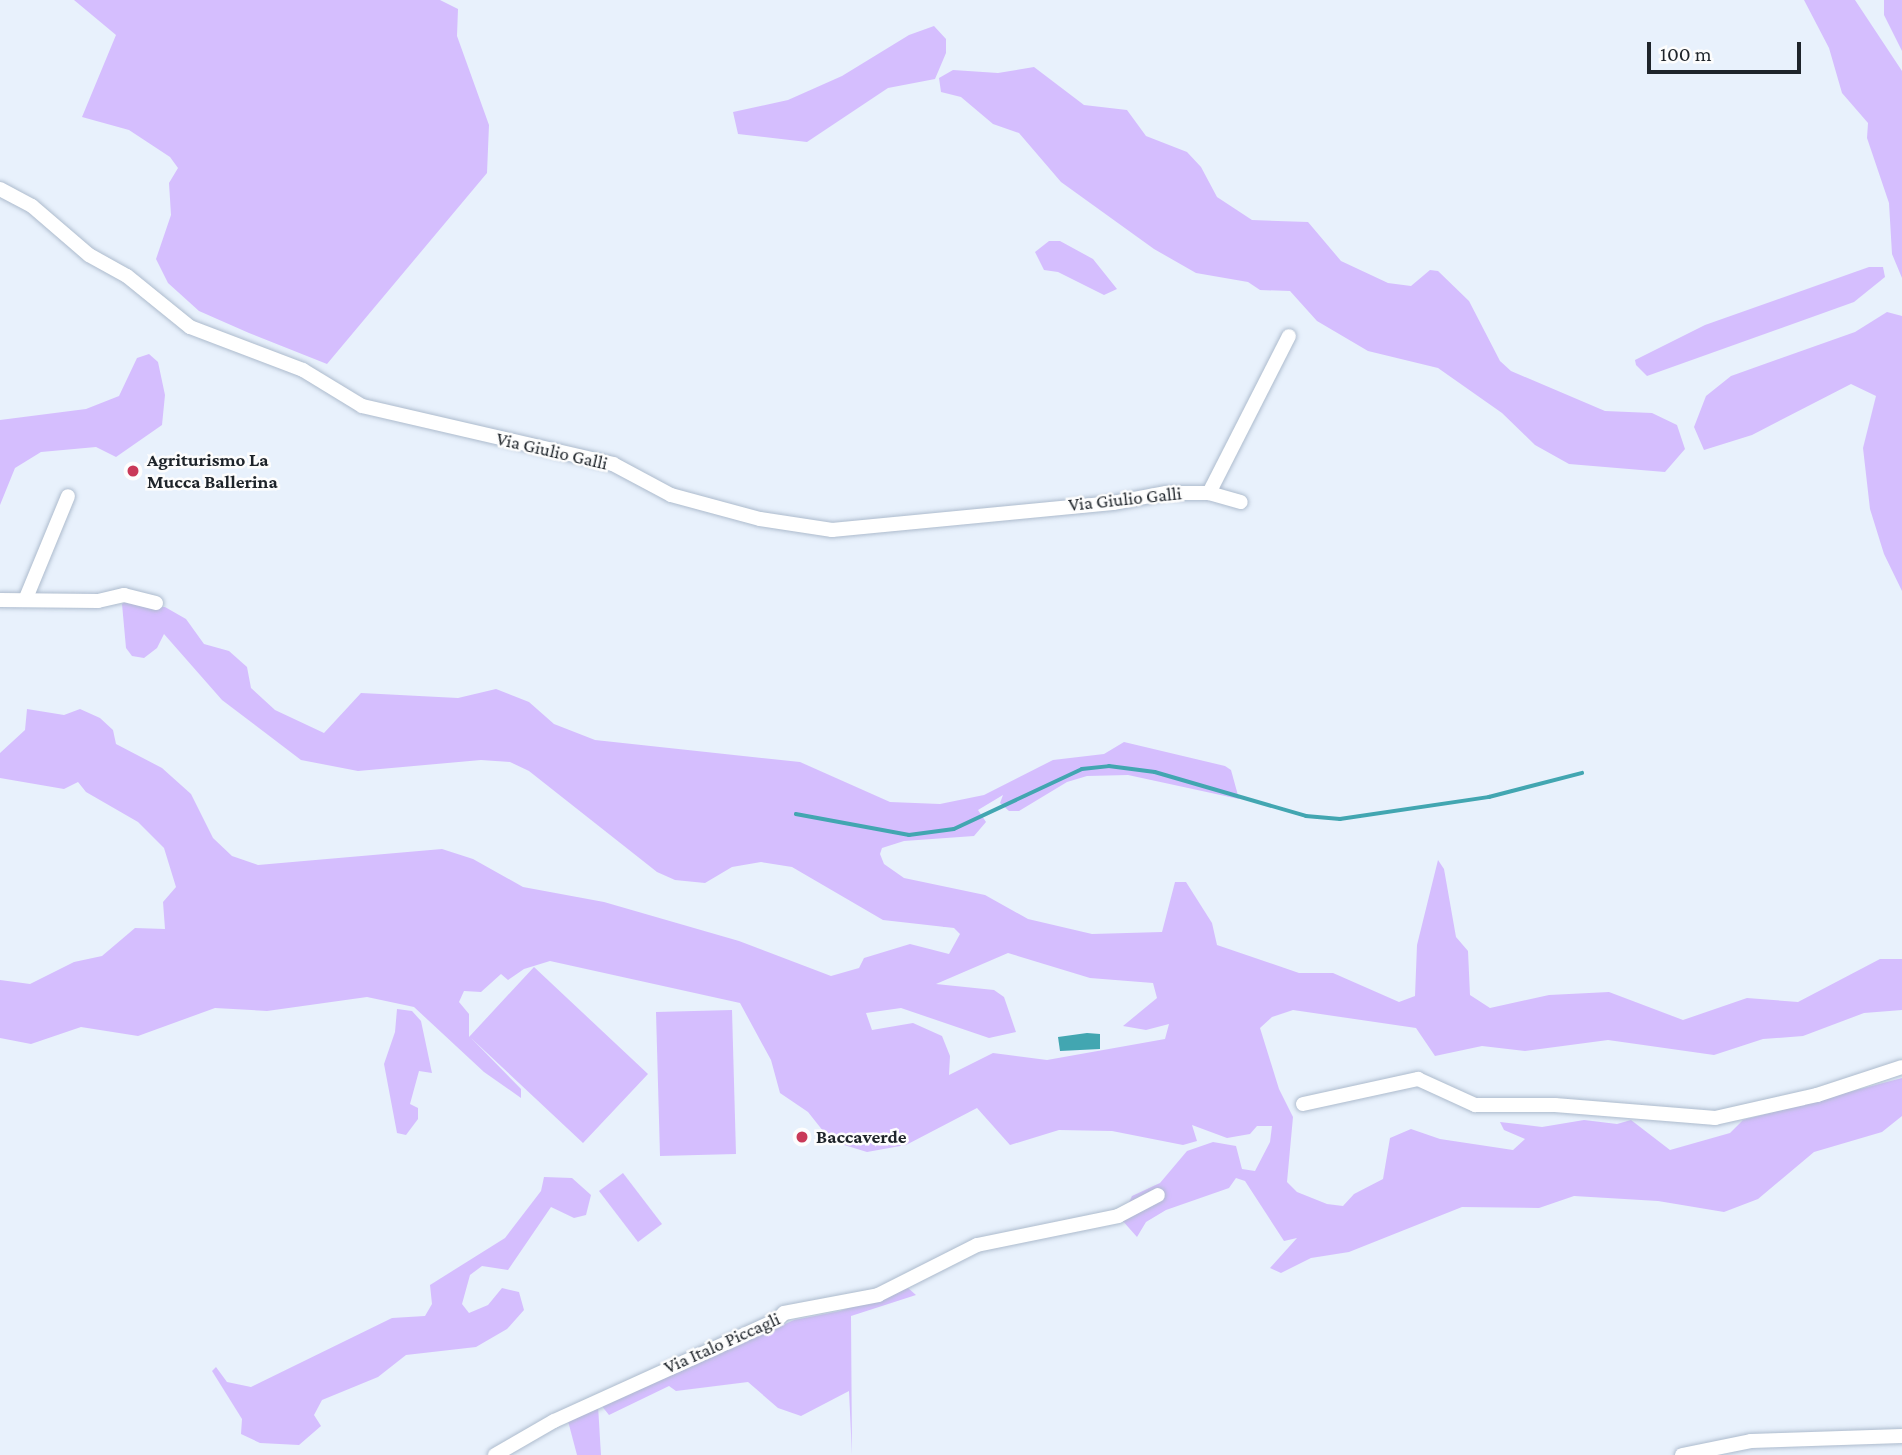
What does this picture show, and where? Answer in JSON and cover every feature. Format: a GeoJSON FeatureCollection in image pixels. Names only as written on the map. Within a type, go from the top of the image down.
{"type":"FeatureCollection","features":[{"type":"Feature","properties":{"kind":"street","name":"Via Giulio Galli"},"geometry":{"type":"LineString","coordinates":[[0,189],[32,206],[89,255],[127,276],[190,327],[303,370],[362,406],[612,464],[671,495],[760,519],[832,530],[1113,503],[1166,493],[1209,494],[1241,502]]}},
{"type":"Feature","properties":{"kind":"street"},"geometry":{"type":"LineString","coordinates":[[1209,494],[1289,335]]}},
{"type":"Feature","properties":{"kind":"street"},"geometry":{"type":"LineString","coordinates":[[26,598],[68,496]]}},
{"type":"Feature","properties":{"kind":"street"},"geometry":{"type":"LineString","coordinates":[[0,600],[98,600],[124,595],[156,603]]}},
{"type":"Feature","properties":{"kind":"street"},"geometry":{"type":"LineString","coordinates":[[1303,1104],[1414,1079],[1475,1105],[1555,1105],[1715,1118],[1804,1098],[1902,1067]]}},
{"type":"Feature","properties":{"kind":"street","name":"Via Italo Piccagli"},"geometry":{"type":"LineString","coordinates":[[495,1455],[554,1421],[784,1313],[854,1303],[977,1245],[1078,1221],[1118,1216],[1158,1195]]}},
{"type":"Feature","properties":{"kind":"street"},"geometry":{"type":"LineString","coordinates":[[1682,1455],[1751,1441],[1902,1436]]}},
{"type":"Feature","properties":{"kind":"shaded area"},"geometry":{"type":"Polygon","coordinates":[[[74,0],[440,0],[458,9],[457,36],[489,125],[487,173],[327,364],[249,333],[199,311],[168,283],[156,259],[171,215],[169,183],[178,168],[170,157],[129,130],[82,117],[116,35],[74,0]]]}},
{"type":"Feature","properties":{"kind":"shaded area"},"geometry":{"type":"Polygon","coordinates":[[[1804,0],[1855,0],[1902,71],[1902,278],[1892,254],[1889,203],[1867,138],[1868,123],[1842,93],[1829,48],[1804,0]]]}},
{"type":"Feature","properties":{"kind":"shaded area"},"geometry":{"type":"Polygon","coordinates":[[[1884,0],[1902,0],[1902,51],[1884,15],[1884,0]]]}},
{"type":"Feature","properties":{"kind":"shaded area"},"geometry":{"type":"Polygon","coordinates":[[[934,26],[946,39],[946,53],[935,79],[888,88],[807,142],[738,134],[733,112],[788,100],[842,76],[909,35],[934,26]]]}},
{"type":"Feature","properties":{"kind":"shaded area"},"geometry":{"type":"Polygon","coordinates":[[[1034,67],[1084,105],[1127,110],[1146,136],[1187,152],[1201,167],[1217,197],[1252,220],[1308,222],[1341,261],[1388,283],[1411,286],[1430,270],[1438,271],[1469,301],[1500,361],[1511,371],[1605,411],[1652,413],[1677,425],[1685,449],[1665,472],[1569,464],[1535,445],[1502,413],[1438,368],[1368,351],[1317,321],[1290,291],[1260,290],[1248,282],[1196,273],[1154,249],[1061,182],[1019,133],[993,124],[961,97],[941,92],[939,78],[953,70],[998,73],[1034,67]]]}},
{"type":"Feature","properties":{"kind":"shaded area"},"geometry":{"type":"Polygon","coordinates":[[[1049,241],[1060,241],[1093,259],[1117,289],[1104,295],[1058,272],[1044,270],[1035,252],[1049,241]]]}},
{"type":"Feature","properties":{"kind":"shaded area"},"geometry":{"type":"Polygon","coordinates":[[[1869,267],[1883,267],[1885,277],[1854,302],[1647,376],[1636,365],[1635,360],[1705,325],[1869,267]]]}},
{"type":"Feature","properties":{"kind":"shaded area"},"geometry":{"type":"Polygon","coordinates":[[[1887,312],[1902,316],[1902,591],[1884,554],[1870,509],[1863,448],[1876,396],[1851,384],[1752,435],[1704,450],[1694,427],[1706,396],[1731,376],[1855,332],[1887,312]]]}},
{"type":"Feature","properties":{"kind":"shaded area"},"geometry":{"type":"Polygon","coordinates":[[[149,354],[158,362],[165,395],[162,425],[116,457],[96,447],[41,452],[15,468],[0,505],[0,420],[86,409],[119,396],[137,358],[149,354]]]}},
{"type":"Feature","properties":{"kind":"shaded area"},"geometry":{"type":"Polygon","coordinates":[[[131,598],[143,607],[165,607],[186,619],[204,644],[229,651],[247,667],[251,688],[275,710],[324,733],[361,693],[458,698],[496,689],[529,702],[554,724],[595,740],[800,762],[890,802],[940,804],[984,795],[1053,760],[1104,754],[1124,742],[1225,766],[1231,770],[1239,799],[1128,775],[1087,776],[1067,782],[1019,811],[1009,811],[1000,803],[1003,795],[978,810],[986,822],[974,836],[904,841],[882,848],[880,854],[884,864],[904,878],[985,895],[1028,919],[1092,934],[1162,932],[1175,882],[1186,882],[1212,923],[1217,945],[1299,973],[1333,973],[1399,1002],[1415,996],[1417,945],[1438,860],[1444,869],[1456,937],[1468,951],[1470,995],[1490,1008],[1549,995],[1609,992],[1683,1020],[1747,998],[1798,1002],[1880,959],[1902,959],[1902,1010],[1864,1013],[1803,1036],[1763,1039],[1714,1055],[1608,1040],[1525,1051],[1482,1046],[1435,1056],[1416,1028],[1293,1010],[1272,1017],[1260,1028],[1279,1089],[1293,1117],[1287,1182],[1297,1192],[1327,1204],[1343,1206],[1354,1194],[1383,1179],[1390,1138],[1411,1129],[1440,1139],[1513,1150],[1525,1139],[1504,1130],[1500,1122],[1542,1127],[1584,1120],[1617,1124],[1631,1120],[1670,1150],[1730,1133],[1743,1120],[1902,1078],[1902,1116],[1882,1132],[1814,1152],[1758,1199],[1724,1212],[1658,1201],[1574,1196],[1539,1208],[1462,1207],[1349,1252],[1311,1258],[1281,1273],[1270,1268],[1297,1238],[1284,1241],[1245,1181],[1236,1178],[1229,1188],[1166,1210],[1146,1222],[1137,1237],[1121,1219],[1132,1196],[1160,1183],[1187,1151],[1213,1142],[1236,1146],[1242,1169],[1255,1171],[1270,1142],[1272,1126],[1257,1126],[1250,1134],[1227,1138],[1192,1125],[1197,1141],[1183,1145],[1112,1131],[1059,1130],[1010,1145],[977,1108],[906,1145],[867,1152],[831,1141],[808,1112],[780,1093],[771,1060],[740,1003],[550,961],[524,969],[508,980],[501,974],[481,992],[464,991],[459,1002],[469,1014],[469,1037],[534,967],[648,1074],[583,1143],[471,1038],[521,1089],[521,1098],[484,1072],[414,1007],[367,997],[267,1011],[215,1008],[138,1036],[81,1027],[31,1044],[0,1038],[0,980],[30,984],[74,962],[102,956],[135,928],[165,929],[163,902],[176,887],[164,848],[138,822],[86,792],[78,782],[64,789],[0,778],[0,753],[25,730],[27,709],[64,715],[80,709],[100,718],[113,730],[116,744],[162,768],[191,794],[213,838],[232,856],[258,865],[442,849],[473,859],[523,887],[604,902],[739,941],[831,976],[859,968],[864,958],[910,944],[949,954],[960,934],[954,928],[883,920],[792,867],[761,862],[732,867],[705,883],[675,880],[657,872],[529,771],[510,762],[481,760],[358,771],[301,760],[222,700],[164,634],[157,648],[144,658],[132,656],[126,648],[122,604],[131,598]],[[1008,953],[936,984],[994,990],[1004,997],[1016,1032],[989,1038],[901,1008],[866,1013],[872,1030],[913,1023],[942,1036],[950,1056],[949,1075],[993,1053],[1047,1060],[1165,1039],[1169,1024],[1146,1030],[1123,1026],[1157,998],[1153,983],[1090,978],[1008,953]]]}},
{"type":"Feature","properties":{"kind":"shaded area"},"geometry":{"type":"Polygon","coordinates":[[[397,1009],[412,1011],[421,1021],[432,1073],[419,1071],[410,1104],[418,1108],[418,1119],[406,1135],[397,1133],[384,1064],[395,1032],[397,1009]]]}},
{"type":"Feature","properties":{"kind":"shaded area"},"geometry":{"type":"Polygon","coordinates":[[[732,1010],[736,1154],[660,1156],[656,1012],[732,1010]]]}},
{"type":"Feature","properties":{"kind":"shaded area"},"geometry":{"type":"Polygon","coordinates":[[[623,1173],[662,1224],[638,1242],[599,1191],[623,1173]]]}},
{"type":"Feature","properties":{"kind":"shaded area"},"geometry":{"type":"Polygon","coordinates":[[[544,1177],[572,1178],[591,1195],[586,1215],[574,1218],[551,1207],[508,1270],[482,1266],[470,1275],[462,1304],[469,1313],[488,1305],[502,1288],[519,1292],[524,1310],[507,1329],[476,1347],[406,1355],[378,1377],[322,1400],[314,1415],[321,1426],[299,1445],[260,1443],[241,1434],[242,1419],[212,1371],[216,1367],[227,1382],[251,1387],[392,1318],[425,1316],[432,1304],[430,1285],[505,1238],[541,1191],[544,1177]]]}},
{"type":"Feature","properties":{"kind":"shaded area"},"geometry":{"type":"Polygon","coordinates":[[[908,1288],[916,1295],[851,1316],[852,1455],[849,1391],[801,1416],[778,1408],[748,1382],[676,1391],[669,1386],[609,1415],[601,1405],[794,1320],[840,1311],[908,1288]]]}},
{"type":"Feature","properties":{"kind":"shaded area"},"geometry":{"type":"Polygon","coordinates":[[[598,1406],[601,1455],[577,1455],[568,1421],[598,1406]]]}},
{"type":"Feature","properties":{"kind":"water"},"geometry":{"type":"Polygon","coordinates":[[[1100,1034],[1100,1049],[1060,1051],[1058,1037],[1100,1034]]]}},
{"type":"Feature","properties":{"kind":"waterway"},"geometry":{"type":"LineString","coordinates":[[796,814],[909,835],[954,829],[1082,769],[1109,766],[1155,772],[1306,816],[1340,819],[1489,797],[1582,773]]}},
{"type":"Feature","properties":{"kind":"place","name":"Agriturismo La Mucca Ballerina"},"geometry":{"type":"Point","coordinates":[133,471]}},
{"type":"Feature","properties":{"kind":"place","name":"Baccaverde"},"geometry":{"type":"Point","coordinates":[802,1137]}}]}
